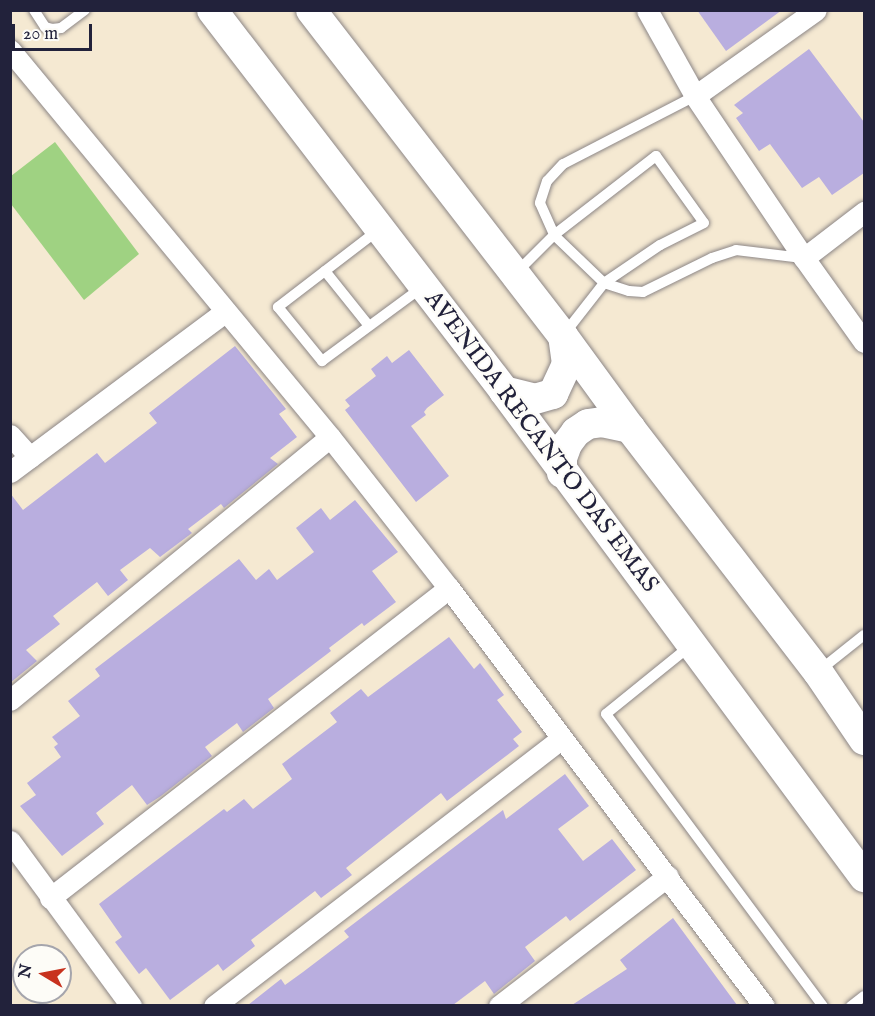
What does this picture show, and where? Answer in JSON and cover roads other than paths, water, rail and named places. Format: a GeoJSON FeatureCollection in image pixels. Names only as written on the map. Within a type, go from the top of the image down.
{"type":"FeatureCollection","features":[{"type":"Feature","properties":{"kind":"main road","name":"AVENIDA RECANTO DAS EMAS"},"geometry":{"type":"LineString","coordinates":[[212,10],[504,391],[562,473],[693,644],[864,877]]}},
{"type":"Feature","properties":{"kind":"main road"},"geometry":{"type":"LineString","coordinates":[[311,10],[563,336],[630,428],[861,728]]}},
{"type":"Feature","properties":{"kind":"main road"},"geometry":{"type":"LineString","coordinates":[[504,391],[536,399],[553,394],[567,364],[563,336]]}},
{"type":"Feature","properties":{"kind":"main road"},"geometry":{"type":"LineString","coordinates":[[562,473],[562,458],[567,444],[576,432],[588,424],[602,422],[630,428]]}},
{"type":"Feature","properties":{"kind":"street"},"geometry":{"type":"LineString","coordinates":[[648,10],[695,96],[804,258],[864,342]]}},
{"type":"Feature","properties":{"kind":"street"},"geometry":{"type":"LineString","coordinates":[[695,96],[816,10]]}},
{"type":"Feature","properties":{"kind":"street"},"geometry":{"type":"LineString","coordinates":[[13,59],[330,436],[449,588],[764,1005]]}},
{"type":"Feature","properties":{"kind":"street"},"geometry":{"type":"LineString","coordinates":[[804,258],[864,212]]}},
{"type":"Feature","properties":{"kind":"street"},"geometry":{"type":"LineString","coordinates":[[10,472],[226,310]]}},
{"type":"Feature","properties":{"kind":"street"},"geometry":{"type":"LineString","coordinates":[[10,435],[30,457]]}},
{"type":"Feature","properties":{"kind":"street"},"geometry":{"type":"LineString","coordinates":[[10,700],[330,436]]}},
{"type":"Feature","properties":{"kind":"street"},"geometry":{"type":"LineString","coordinates":[[50,898],[449,588]]}},
{"type":"Feature","properties":{"kind":"street"},"geometry":{"type":"LineString","coordinates":[[214,1005],[561,739]]}},
{"type":"Feature","properties":{"kind":"street"},"geometry":{"type":"LineString","coordinates":[[13,850],[131,1005]]}},
{"type":"Feature","properties":{"kind":"street"},"geometry":{"type":"LineString","coordinates":[[499,1005],[668,876]]}},
{"type":"Feature","properties":{"kind":"lane"},"geometry":{"type":"LineString","coordinates":[[34,10],[45,27],[52,29],[61,28],[85,10]]}},
{"type":"Feature","properties":{"kind":"lane"},"geometry":{"type":"LineString","coordinates":[[695,96],[563,164],[547,181],[540,202],[554,235],[604,283],[643,292],[712,258],[736,250],[804,258]]}},
{"type":"Feature","properties":{"kind":"lane"},"geometry":{"type":"LineString","coordinates":[[514,275],[554,235],[656,156],[704,223],[660,245],[604,283],[563,336]]}},
{"type":"Feature","properties":{"kind":"lane"},"geometry":{"type":"LineString","coordinates":[[380,229],[278,307],[322,361],[424,285]]}},
{"type":"Feature","properties":{"kind":"lane"},"geometry":{"type":"LineString","coordinates":[[325,271],[369,326]]}},
{"type":"Feature","properties":{"kind":"lane"},"geometry":{"type":"LineString","coordinates":[[818,672],[864,635]]}},
{"type":"Feature","properties":{"kind":"lane"},"geometry":{"type":"LineString","coordinates":[[693,644],[606,714],[824,1005]]}},
{"type":"Feature","properties":{"kind":"lane"},"geometry":{"type":"LineString","coordinates":[[852,1005],[864,996]]}}]}
